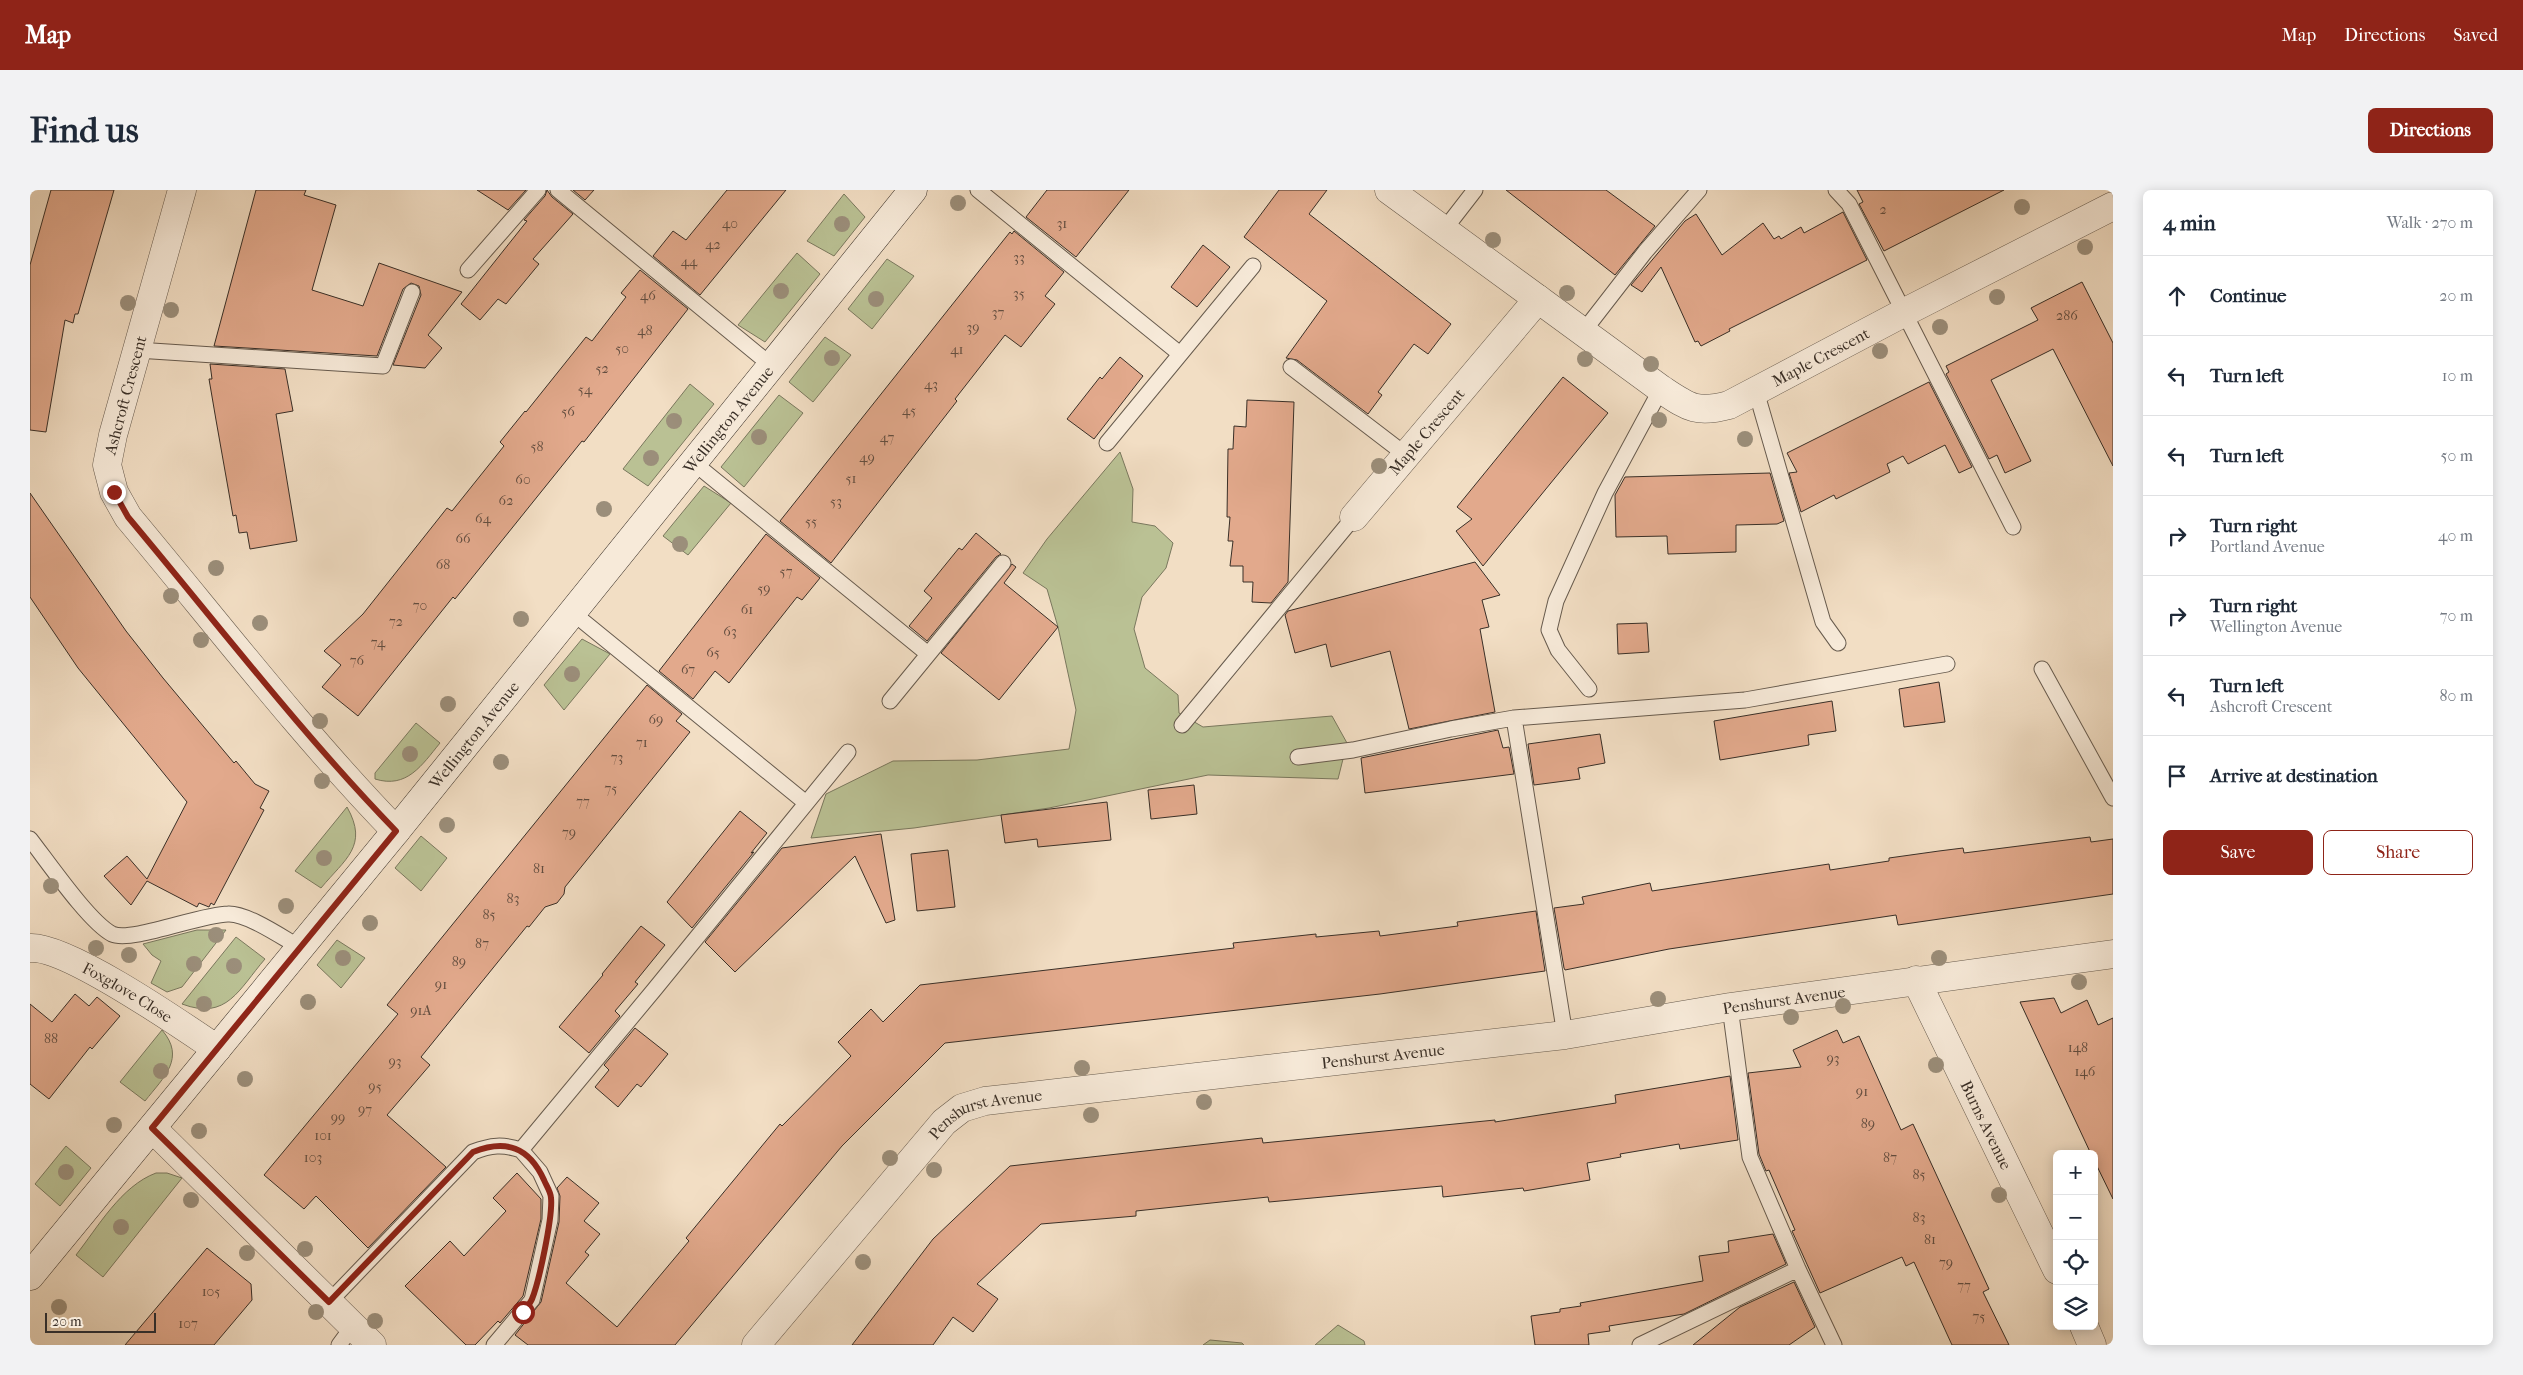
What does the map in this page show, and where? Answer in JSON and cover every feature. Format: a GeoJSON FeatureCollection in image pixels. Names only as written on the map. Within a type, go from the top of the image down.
{"type":"FeatureCollection","features":[{"type":"Feature","properties":{"kind":"street","name":"Ashcroft Crescent"},"geometry":{"type":"LineString","coordinates":[[182,190],[107,465],[114,492],[128,517],[354,787],[396,831]]}},
{"type":"Feature","properties":{"kind":"street","name":"Wellington Avenue"},"geometry":{"type":"LineString","coordinates":[[30,1276],[301,948],[913,190]]}},
{"type":"Feature","properties":{"kind":"street","name":"Maple Crescent"},"geometry":{"type":"LineString","coordinates":[[1389,190],[1660,389],[1685,405],[1709,410],[1729,405],[1904,312],[2113,206]]}},
{"type":"Feature","properties":{"kind":"street","name":"Maple Crescent"},"geometry":{"type":"LineString","coordinates":[[1354,517],[1538,299]]}},
{"type":"Feature","properties":{"kind":"street","name":"Foxglove Close"},"geometry":{"type":"LineString","coordinates":[[30,948],[53,951],[76,963],[167,1015],[217,1049]]}},
{"type":"Feature","properties":{"kind":"street","name":"Penshurst Avenue"},"geometry":{"type":"LineString","coordinates":[[756,1345],[944,1122],[962,1108],[985,1101],[1565,1035],[1730,1007],[2113,954]]}},
{"type":"Feature","properties":{"kind":"street","name":"Burns Avenue"},"geometry":{"type":"LineString","coordinates":[[1916,980],[2053,1262]]}},
{"type":"Feature","properties":{"kind":"street"},"geometry":{"type":"LineString","coordinates":[[152,1128],[329,1302],[355,1339]]}},
{"type":"Feature","properties":{"kind":"street"},"geometry":{"type":"LineString","coordinates":[[2086,1330],[2092,1345]]}},
{"type":"Feature","properties":{"kind":"lane"},"geometry":{"type":"LineString","coordinates":[[468,270],[538,190]]}},
{"type":"Feature","properties":{"kind":"lane"},"geometry":{"type":"LineString","coordinates":[[558,190],[772,366]]}},
{"type":"Feature","properties":{"kind":"lane"},"geometry":{"type":"LineString","coordinates":[[978,190],[1180,354]]}},
{"type":"Feature","properties":{"kind":"lane"},"geometry":{"type":"LineString","coordinates":[[1444,230],[1474,190]]}},
{"type":"Feature","properties":{"kind":"lane"},"geometry":{"type":"LineString","coordinates":[[1583,332],[1644,252],[1699,190]]}},
{"type":"Feature","properties":{"kind":"lane"},"geometry":{"type":"LineString","coordinates":[[1836,190],[1848,204],[2013,527]]}},
{"type":"Feature","properties":{"kind":"lane"},"geometry":{"type":"LineString","coordinates":[[1107,443],[1254,266]]}},
{"type":"Feature","properties":{"kind":"lane"},"geometry":{"type":"LineString","coordinates":[[137,350],[383,366],[412,292]]}},
{"type":"Feature","properties":{"kind":"lane"},"geometry":{"type":"LineString","coordinates":[[1291,367],[1406,456]]}},
{"type":"Feature","properties":{"kind":"lane"},"geometry":{"type":"LineString","coordinates":[[1589,689],[1558,650],[1549,630],[1556,601],[1605,493],[1660,389]]}},
{"type":"Feature","properties":{"kind":"lane"},"geometry":{"type":"LineString","coordinates":[[1756,391],[1823,622],[1838,643]]}},
{"type":"Feature","properties":{"kind":"lane"},"geometry":{"type":"LineString","coordinates":[[694,463],[928,654]]}},
{"type":"Feature","properties":{"kind":"lane"},"geometry":{"type":"LineString","coordinates":[[1182,725],[1354,517]]}},
{"type":"Feature","properties":{"kind":"lane"},"geometry":{"type":"LineString","coordinates":[[890,701],[1003,563]]}},
{"type":"Feature","properties":{"kind":"lane"},"geometry":{"type":"LineString","coordinates":[[573,613],[806,803]]}},
{"type":"Feature","properties":{"kind":"lane"},"geometry":{"type":"LineString","coordinates":[[1298,757],[1353,750],[1451,728],[1514,718],[1746,700],[1947,664]]}},
{"type":"Feature","properties":{"kind":"lane"},"geometry":{"type":"LineString","coordinates":[[2042,669],[2113,798]]}},
{"type":"Feature","properties":{"kind":"lane"},"geometry":{"type":"LineString","coordinates":[[1514,718],[1565,1035]]}},
{"type":"Feature","properties":{"kind":"lane"},"geometry":{"type":"LineString","coordinates":[[521,1150],[848,752]]}},
{"type":"Feature","properties":{"kind":"lane"},"geometry":{"type":"LineString","coordinates":[[30,839],[93,918],[115,935],[127,937],[197,918],[230,914],[244,918],[301,948]]}},
{"type":"Feature","properties":{"kind":"lane"},"geometry":{"type":"LineString","coordinates":[[1730,1007],[1750,1157],[1798,1269],[1834,1345]]}},
{"type":"Feature","properties":{"kind":"lane"},"geometry":{"type":"LineString","coordinates":[[329,1302],[473,1152],[490,1145],[509,1146],[521,1150],[540,1172],[551,1196],[550,1220],[532,1300],[494,1345]]}},
{"type":"Feature","properties":{"kind":"lane"},"geometry":{"type":"LineString","coordinates":[[1640,1345],[1798,1269]]}},
{"type":"Feature","properties":{"kind":"green space"},"geometry":{"type":"Polygon","coordinates":[[[844,194],[865,217],[834,256],[807,241],[844,194]]]}},
{"type":"Feature","properties":{"kind":"green space"},"geometry":{"type":"Polygon","coordinates":[[[797,253],[820,274],[765,342],[738,325],[797,253]]]}},
{"type":"Feature","properties":{"kind":"green space"},"geometry":{"type":"Polygon","coordinates":[[[887,259],[914,276],[872,329],[848,309],[887,259]]]}},
{"type":"Feature","properties":{"kind":"green space"},"geometry":{"type":"Polygon","coordinates":[[[825,337],[851,355],[813,402],[789,382],[825,337]]]}},
{"type":"Feature","properties":{"kind":"green space"},"geometry":{"type":"Polygon","coordinates":[[[690,384],[714,404],[648,486],[623,469],[690,384]]]}},
{"type":"Feature","properties":{"kind":"green space"},"geometry":{"type":"Polygon","coordinates":[[[779,395],[803,413],[744,487],[721,467],[779,395]]]}},
{"type":"Feature","properties":{"kind":"green space"},"geometry":{"type":"Polygon","coordinates":[[[1120,452],[1133,489],[1132,522],[1155,526],[1173,543],[1166,568],[1142,597],[1134,629],[1145,668],[1178,695],[1179,713],[1203,727],[1332,716],[1347,743],[1338,779],[1208,775],[1049,808],[914,828],[811,838],[826,794],[893,761],[977,760],[1069,749],[1076,710],[1058,627],[1047,589],[1023,573],[1047,539],[1120,452]]]}},
{"type":"Feature","properties":{"kind":"green space"},"geometry":{"type":"Polygon","coordinates":[[[704,486],[731,503],[688,555],[663,536],[704,486]]]}},
{"type":"Feature","properties":{"kind":"green space"},"geometry":{"type":"Polygon","coordinates":[[[582,639],[610,654],[564,710],[544,685],[582,639]]]}},
{"type":"Feature","properties":{"kind":"green space"},"geometry":{"type":"Polygon","coordinates":[[[416,723],[440,743],[420,767],[405,778],[396,781],[375,779],[375,773],[416,723]]]}},
{"type":"Feature","properties":{"kind":"green space"},"geometry":{"type":"Polygon","coordinates":[[[347,807],[356,832],[355,842],[346,860],[321,888],[295,871],[347,807]]]}},
{"type":"Feature","properties":{"kind":"green space"},"geometry":{"type":"Polygon","coordinates":[[[421,836],[447,858],[421,891],[395,868],[421,836]]]}},
{"type":"Feature","properties":{"kind":"green space"},"geometry":{"type":"Polygon","coordinates":[[[197,930],[226,930],[182,987],[167,992],[151,983],[161,961],[152,955],[143,944],[197,930]]]}},
{"type":"Feature","properties":{"kind":"green space"},"geometry":{"type":"Polygon","coordinates":[[[236,937],[265,959],[239,991],[221,1005],[210,1008],[197,1008],[182,1004],[236,937]]]}},
{"type":"Feature","properties":{"kind":"green space"},"geometry":{"type":"Polygon","coordinates":[[[337,940],[365,958],[341,988],[317,965],[337,940]]]}},
{"type":"Feature","properties":{"kind":"green space"},"geometry":{"type":"Polygon","coordinates":[[[162,1030],[169,1040],[172,1050],[170,1067],[145,1101],[120,1082],[162,1030]]]}},
{"type":"Feature","properties":{"kind":"green space"},"geometry":{"type":"Polygon","coordinates":[[[66,1146],[91,1168],[60,1206],[35,1184],[66,1146]]]}},
{"type":"Feature","properties":{"kind":"green space"},"geometry":{"type":"Polygon","coordinates":[[[156,1173],[167,1173],[182,1178],[103,1277],[76,1255],[121,1197],[143,1179],[156,1173]]]}},
{"type":"Feature","properties":{"kind":"green space"},"geometry":{"type":"Polygon","coordinates":[[[1338,1325],[1364,1341],[1365,1345],[1315,1345],[1338,1325]]]}},
{"type":"Feature","properties":{"kind":"green space"},"geometry":{"type":"Polygon","coordinates":[[[1210,1340],[1242,1343],[1244,1345],[1203,1345],[1210,1340]]]}},
{"type":"Feature","properties":{"kind":"building"},"geometry":{"type":"Polygon","coordinates":[[[51,190],[114,190],[78,314],[75,314],[73,323],[65,320],[46,432],[30,430],[30,265],[51,190]]]}},
{"type":"Feature","properties":{"kind":"building"},"geometry":{"type":"Polygon","coordinates":[[[256,190],[306,190],[304,195],[336,205],[312,290],[363,306],[379,263],[462,292],[428,335],[442,348],[425,368],[393,365],[421,295],[419,286],[411,283],[403,289],[377,356],[214,346],[256,190]]]}},
{"type":"Feature","properties":{"kind":"building"},"geometry":{"type":"Polygon","coordinates":[[[477,190],[526,190],[508,210],[477,190]]]}},
{"type":"Feature","properties":{"kind":"building"},"geometry":{"type":"Polygon","coordinates":[[[547,190],[552,197],[573,214],[533,259],[539,264],[506,304],[498,299],[480,320],[461,304],[527,221],[524,220],[545,196],[547,190]]]}},
{"type":"Feature","properties":{"kind":"building"},"geometry":{"type":"Polygon","coordinates":[[[573,190],[594,190],[585,200],[573,190]]]}},
{"type":"Feature","properties":{"kind":"building"},"geometry":{"type":"Polygon","coordinates":[[[727,190],[786,190],[700,295],[653,256],[673,231],[686,240],[727,190]]]}},
{"type":"Feature","properties":{"kind":"building"},"geometry":{"type":"Polygon","coordinates":[[[1047,190],[1129,190],[1076,257],[1026,217],[1047,190]]]}},
{"type":"Feature","properties":{"kind":"building"},"geometry":{"type":"Polygon","coordinates":[[[1279,190],[1327,190],[1309,214],[1451,324],[1428,354],[1414,344],[1378,392],[1382,395],[1368,414],[1297,360],[1286,358],[1327,301],[1244,237],[1279,190]]]}},
{"type":"Feature","properties":{"kind":"building"},"geometry":{"type":"Polygon","coordinates":[[[1506,190],[1606,190],[1655,226],[1615,275],[1506,190]]]}},
{"type":"Feature","properties":{"kind":"building"},"geometry":{"type":"Polygon","coordinates":[[[1857,190],[2004,190],[1884,251],[1859,204],[1863,202],[1857,190]]]}},
{"type":"Feature","properties":{"kind":"building"},"geometry":{"type":"Polygon","coordinates":[[[1843,212],[1867,260],[1729,329],[1730,331],[1701,346],[1698,341],[1695,342],[1661,267],[1642,292],[1631,285],[1685,221],[1696,214],[1722,255],[1763,223],[1774,239],[1779,236],[1781,239],[1801,227],[1804,233],[1843,212]]]}},
{"type":"Feature","properties":{"kind":"building"},"geometry":{"type":"Polygon","coordinates":[[[1014,231],[1064,272],[1045,296],[1055,304],[1021,347],[1005,335],[955,399],[957,401],[831,563],[780,521],[1010,232],[1012,234],[1014,231]]]}},
{"type":"Feature","properties":{"kind":"building"},"geometry":{"type":"Polygon","coordinates":[[[1203,245],[1230,267],[1197,307],[1171,287],[1203,245]]]}},
{"type":"Feature","properties":{"kind":"building"},"geometry":{"type":"Polygon","coordinates":[[[640,270],[688,309],[584,442],[582,441],[455,599],[453,597],[358,716],[322,687],[341,665],[324,651],[363,614],[447,508],[452,511],[504,446],[500,442],[525,411],[586,337],[592,341],[626,297],[621,293],[640,270]]]}},
{"type":"Feature","properties":{"kind":"building"},"geometry":{"type":"Polygon","coordinates":[[[2082,282],[2113,343],[2113,466],[2053,349],[1991,380],[2031,461],[2005,473],[1997,455],[1989,459],[1946,374],[1949,372],[1946,366],[2038,320],[2031,308],[2082,282]]]}},
{"type":"Feature","properties":{"kind":"building"},"geometry":{"type":"Polygon","coordinates":[[[1120,357],[1143,376],[1094,439],[1067,419],[1100,377],[1102,379],[1120,357]]]}},
{"type":"Feature","properties":{"kind":"building"},"geometry":{"type":"Polygon","coordinates":[[[210,364],[285,369],[293,411],[276,414],[297,541],[250,549],[247,532],[239,533],[236,515],[233,516],[216,420],[209,379],[212,379],[210,364]]]}},
{"type":"Feature","properties":{"kind":"building"},"geometry":{"type":"Polygon","coordinates":[[[1563,377],[1608,413],[1483,566],[1456,531],[1472,519],[1457,507],[1563,377]]]}},
{"type":"Feature","properties":{"kind":"building"},"geometry":{"type":"Polygon","coordinates":[[[1929,382],[1972,467],[1959,473],[1945,445],[1908,464],[1903,456],[1887,464],[1890,472],[1836,499],[1834,495],[1801,512],[1789,473],[1797,472],[1787,453],[1929,382]]]}},
{"type":"Feature","properties":{"kind":"building"},"geometry":{"type":"Polygon","coordinates":[[[1247,400],[1294,402],[1288,582],[1271,603],[1252,602],[1253,582],[1243,582],[1243,566],[1230,566],[1233,541],[1228,541],[1230,517],[1227,517],[1228,449],[1233,449],[1234,426],[1246,427],[1247,400]]]}},
{"type":"Feature","properties":{"kind":"building"},"geometry":{"type":"Polygon","coordinates":[[[1770,473],[1784,521],[1777,524],[1736,525],[1736,552],[1668,554],[1667,536],[1616,537],[1615,495],[1625,477],[1770,473]]]}},
{"type":"Feature","properties":{"kind":"building"},"geometry":{"type":"Polygon","coordinates":[[[30,493],[126,631],[163,678],[234,763],[236,761],[255,784],[269,791],[260,808],[264,810],[214,905],[211,903],[209,907],[199,903],[197,907],[147,881],[131,905],[104,876],[127,856],[147,879],[187,802],[78,668],[30,597],[30,493]]]}},
{"type":"Feature","properties":{"kind":"building"},"geometry":{"type":"Polygon","coordinates":[[[976,533],[1001,554],[996,557],[927,641],[909,626],[932,598],[924,591],[959,548],[962,550],[976,533]]]}},
{"type":"Feature","properties":{"kind":"building"},"geometry":{"type":"Polygon","coordinates":[[[766,534],[820,578],[802,600],[797,597],[729,683],[715,671],[693,699],[659,671],[766,534]]]}},
{"type":"Feature","properties":{"kind":"building"},"geometry":{"type":"Polygon","coordinates":[[[1475,562],[1500,595],[1482,600],[1489,627],[1480,629],[1495,712],[1409,729],[1390,651],[1331,667],[1326,644],[1295,653],[1285,615],[1288,611],[1475,562]]]}},
{"type":"Feature","properties":{"kind":"building"},"geometry":{"type":"Polygon","coordinates":[[[1012,564],[1016,567],[1004,583],[1058,627],[999,700],[941,653],[1012,564]]]}},
{"type":"Feature","properties":{"kind":"building"},"geometry":{"type":"Polygon","coordinates":[[[1647,623],[1649,652],[1618,654],[1617,624],[1647,623]]]}},
{"type":"Feature","properties":{"kind":"building"},"geometry":{"type":"Polygon","coordinates":[[[1939,682],[1945,722],[1904,727],[1899,689],[1939,682]]]}},
{"type":"Feature","properties":{"kind":"building"},"geometry":{"type":"Polygon","coordinates":[[[647,685],[682,714],[676,721],[690,732],[565,887],[564,894],[557,903],[545,907],[529,927],[527,926],[421,1057],[430,1065],[387,1115],[446,1167],[368,1248],[316,1196],[304,1209],[264,1175],[398,1014],[387,1005],[647,685]]]}},
{"type":"Feature","properties":{"kind":"building"},"geometry":{"type":"Polygon","coordinates":[[[1832,701],[1836,731],[1808,735],[1809,745],[1720,760],[1714,721],[1832,701]]]}},
{"type":"Feature","properties":{"kind":"building"},"geometry":{"type":"Polygon","coordinates":[[[1498,730],[1503,748],[1509,747],[1514,774],[1365,793],[1361,758],[1498,730]]]}},
{"type":"Feature","properties":{"kind":"building"},"geometry":{"type":"Polygon","coordinates":[[[1600,734],[1605,763],[1578,768],[1580,779],[1534,785],[1528,744],[1600,734]]]}},
{"type":"Feature","properties":{"kind":"building"},"geometry":{"type":"Polygon","coordinates":[[[1194,785],[1197,814],[1151,819],[1148,790],[1194,785]]]}},
{"type":"Feature","properties":{"kind":"building"},"geometry":{"type":"Polygon","coordinates":[[[1107,802],[1111,840],[1038,847],[1037,839],[1005,843],[1001,815],[1107,802]]]}},
{"type":"Feature","properties":{"kind":"building"},"geometry":{"type":"Polygon","coordinates":[[[740,811],[767,833],[751,853],[754,852],[692,928],[667,902],[740,811]]]}},
{"type":"Feature","properties":{"kind":"building"},"geometry":{"type":"Polygon","coordinates":[[[881,834],[895,920],[886,923],[855,856],[735,972],[705,942],[782,848],[881,834]]]}},
{"type":"Feature","properties":{"kind":"building"},"geometry":{"type":"Polygon","coordinates":[[[2090,837],[2091,842],[2113,839],[2113,894],[1898,925],[1896,915],[1669,949],[1565,970],[1564,968],[1554,908],[1584,904],[1582,897],[1650,883],[1652,891],[1829,864],[1830,870],[1889,861],[1889,858],[1939,851],[1963,848],[1964,853],[2090,837]]]}},
{"type":"Feature","properties":{"kind":"building"},"geometry":{"type":"Polygon","coordinates":[[[948,850],[955,907],[917,911],[911,854],[948,850]]]}},
{"type":"Feature","properties":{"kind":"building"},"geometry":{"type":"Polygon","coordinates":[[[1536,911],[1545,971],[1380,994],[945,1043],[842,1146],[675,1345],[528,1345],[515,1335],[541,1302],[559,1222],[560,1196],[557,1188],[567,1177],[599,1203],[584,1221],[600,1234],[585,1252],[589,1255],[566,1283],[617,1327],[689,1241],[686,1238],[780,1124],[782,1126],[851,1056],[838,1042],[871,1009],[883,1022],[920,985],[1234,948],[1233,943],[1316,934],[1316,937],[1379,931],[1380,936],[1458,926],[1457,922],[1536,911]]]}},
{"type":"Feature","properties":{"kind":"building"},"geometry":{"type":"Polygon","coordinates":[[[641,926],[665,945],[635,982],[638,984],[615,1011],[620,1016],[589,1053],[559,1027],[641,926]]]}},
{"type":"Feature","properties":{"kind":"building"},"geometry":{"type":"Polygon","coordinates":[[[75,994],[89,1006],[97,997],[120,1016],[92,1049],[90,1047],[49,1099],[30,1084],[30,1004],[52,1022],[75,994]]]}},
{"type":"Feature","properties":{"kind":"building"},"geometry":{"type":"Polygon","coordinates":[[[2054,998],[2061,1013],[2087,1000],[2098,1025],[2113,1018],[2113,1199],[2098,1168],[2098,1150],[2089,1150],[2020,1002],[2054,998]]]}},
{"type":"Feature","properties":{"kind":"building"},"geometry":{"type":"Polygon","coordinates":[[[635,1028],[668,1054],[641,1087],[637,1084],[618,1107],[595,1087],[609,1070],[604,1065],[635,1028]]]}},
{"type":"Feature","properties":{"kind":"building"},"geometry":{"type":"Polygon","coordinates":[[[1837,1030],[1843,1043],[1859,1036],[1901,1130],[1913,1124],[1989,1289],[1983,1292],[2009,1345],[1952,1345],[1914,1262],[1906,1266],[1902,1257],[1820,1293],[1792,1231],[1795,1230],[1769,1170],[1766,1171],[1759,1154],[1748,1073],[1801,1067],[1793,1050],[1837,1030]]]}},
{"type":"Feature","properties":{"kind":"building"},"geometry":{"type":"Polygon","coordinates":[[[1730,1076],[1738,1140],[1680,1149],[1679,1144],[1620,1154],[1621,1157],[1587,1163],[1590,1180],[1524,1191],[1523,1188],[1443,1197],[1442,1186],[1269,1202],[1268,1197],[1136,1211],[1136,1216],[1041,1224],[977,1284],[998,1299],[973,1332],[953,1317],[933,1345],[852,1345],[933,1239],[1010,1166],[1262,1138],[1263,1143],[1495,1120],[1495,1122],[1616,1103],[1615,1095],[1730,1076]]]}},
{"type":"Feature","properties":{"kind":"building"},"geometry":{"type":"Polygon","coordinates":[[[517,1173],[541,1199],[541,1219],[523,1296],[500,1323],[498,1321],[475,1345],[466,1345],[405,1286],[450,1241],[464,1256],[506,1211],[493,1198],[517,1173]]]}},
{"type":"Feature","properties":{"kind":"building"},"geometry":{"type":"Polygon","coordinates":[[[1773,1234],[1786,1264],[1684,1314],[1609,1326],[1610,1331],[1588,1334],[1589,1345],[1535,1345],[1531,1316],[1560,1312],[1560,1309],[1581,1306],[1580,1303],[1703,1281],[1699,1256],[1729,1252],[1728,1241],[1773,1234]]]}},
{"type":"Feature","properties":{"kind":"building"},"geometry":{"type":"Polygon","coordinates":[[[207,1248],[251,1284],[252,1300],[214,1345],[125,1345],[207,1248]]]}},
{"type":"Feature","properties":{"kind":"building"},"geometry":{"type":"Polygon","coordinates":[[[1794,1282],[1815,1327],[1789,1345],[1693,1345],[1740,1307],[1794,1282]]]}},
{"type":"Feature","properties":{"kind":"route"},"geometry":{"type":"LineString","coordinates":[[114,492],[128,517],[354,787],[396,831],[152,1128],[199,1172],[329,1302],[473,1152],[490,1145],[509,1146],[521,1150],[540,1172],[551,1196],[550,1220],[532,1300],[523,1312]]}}]}
